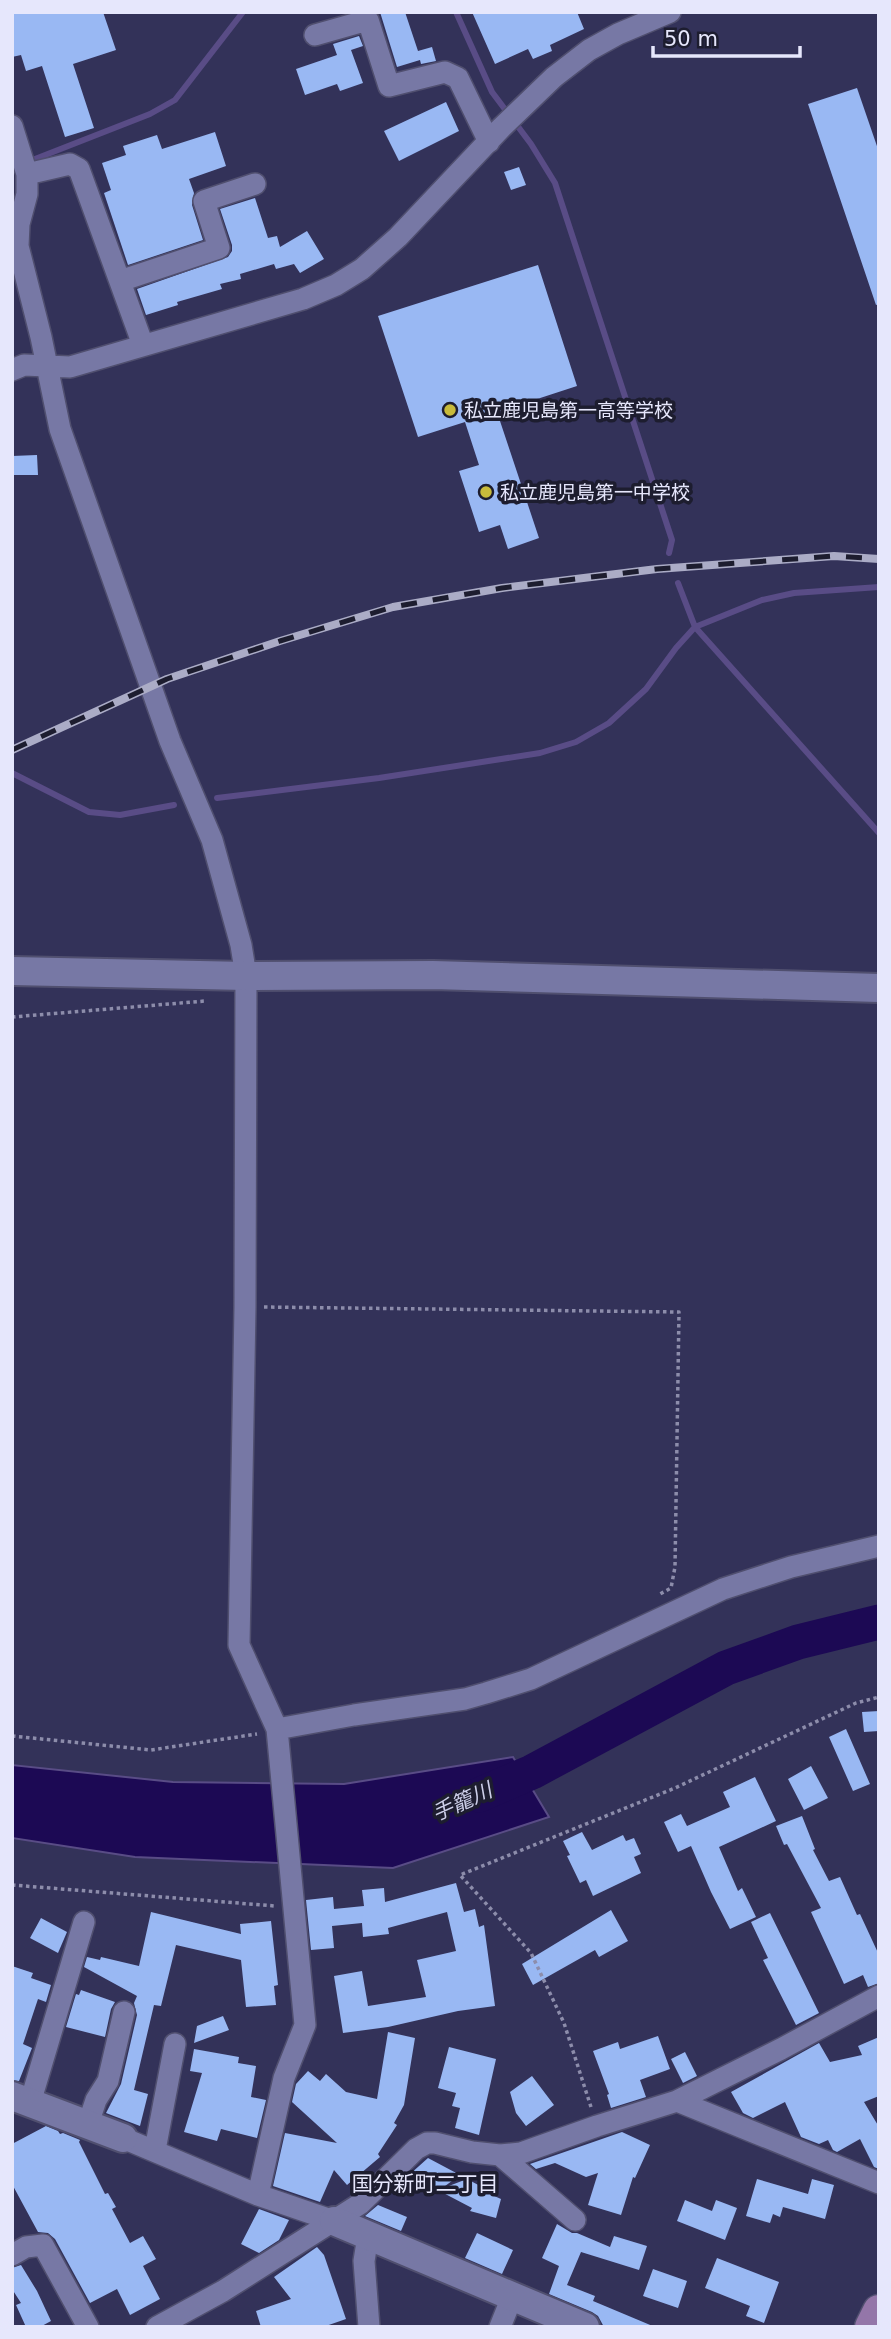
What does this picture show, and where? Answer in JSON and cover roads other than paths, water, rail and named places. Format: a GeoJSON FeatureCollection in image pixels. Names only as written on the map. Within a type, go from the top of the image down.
{"type":"FeatureCollection","features":[{"type":"Feature","properties":{"kind":"main road"},"geometry":{"type":"LineString","coordinates":[[871,2327],[879,2311]]}},
{"type":"Feature","properties":{"kind":"street"},"geometry":{"type":"LineString","coordinates":[[12,370],[24,365],[71,367],[303,299],[336,285],[362,269],[398,237],[554,77],[589,50],[618,34],[670,12]]}},
{"type":"Feature","properties":{"kind":"street"},"geometry":{"type":"LineString","coordinates":[[315,35],[368,20],[389,86],[445,72],[458,78],[495,135]]}},
{"type":"Feature","properties":{"kind":"street"},"geometry":{"type":"LineString","coordinates":[[12,127],[25,166],[27,194],[19,224],[18,246],[60,429],[170,741],[212,840],[241,945],[246,987],[245,1307],[239,1645],[278,1735],[305,2025],[284,2078],[258,2195]]}},
{"type":"Feature","properties":{"kind":"street"},"geometry":{"type":"LineString","coordinates":[[25,166],[70,164],[79,169],[143,345]]}},
{"type":"Feature","properties":{"kind":"street"},"geometry":{"type":"LineString","coordinates":[[120,281],[219,248],[204,201],[255,184]]}},
{"type":"Feature","properties":{"kind":"street"},"geometry":{"type":"LineString","coordinates":[[12,971],[246,987],[433,975],[879,988]]}},
{"type":"Feature","properties":{"kind":"street"},"geometry":{"type":"LineString","coordinates":[[278,1735],[354,1715],[465,1699],[531,1679],[723,1589],[791,1567],[879,1546]]}},
{"type":"Feature","properties":{"kind":"street"},"geometry":{"type":"LineString","coordinates":[[83,1922],[21,2100],[155,2150],[258,2195],[334,2221],[585,2327]]}},
{"type":"Feature","properties":{"kind":"street"},"geometry":{"type":"LineString","coordinates":[[157,2327],[223,2291],[360,2204],[416,2150],[427,2143],[444,2143],[472,2152],[500,2155],[521,2153],[677,2101],[879,1996]]}},
{"type":"Feature","properties":{"kind":"street"},"geometry":{"type":"LineString","coordinates":[[89,2124],[96,2100],[108,2081],[124,2012]]}},
{"type":"Feature","properties":{"kind":"street"},"geometry":{"type":"LineString","coordinates":[[155,2150],[175,2044]]}},
{"type":"Feature","properties":{"kind":"street"},"geometry":{"type":"LineString","coordinates":[[677,2101],[879,2183]]}},
{"type":"Feature","properties":{"kind":"street"},"geometry":{"type":"LineString","coordinates":[[500,2155],[575,2220]]}},
{"type":"Feature","properties":{"kind":"street"},"geometry":{"type":"LineString","coordinates":[[368,2236],[364,2261],[369,2327]]}},
{"type":"Feature","properties":{"kind":"street"},"geometry":{"type":"LineString","coordinates":[[15,2245],[43,2245],[88,2327]]}},
{"type":"Feature","properties":{"kind":"street"},"geometry":{"type":"LineString","coordinates":[[500,2327],[512,2297]]}},
{"type":"Feature","properties":{"kind":"water"},"geometry":{"type":"Polygon","coordinates":[[[513,1757],[549,1817],[393,1868],[135,1857],[12,1838],[12,1765],[173,1782],[344,1784],[513,1757]]]}},
{"type":"Feature","properties":{"kind":"waterway"},"geometry":{"type":"LineString","coordinates":[[12,168],[150,114],[175,100],[243,12]]}},
{"type":"Feature","properties":{"kind":"waterway"},"geometry":{"type":"LineString","coordinates":[[456,12],[492,92],[531,144],[555,183],[672,540],[669,553]]}},
{"type":"Feature","properties":{"kind":"waterway"},"geometry":{"type":"LineString","coordinates":[[678,583],[695,627],[879,833]]}},
{"type":"Feature","properties":{"kind":"waterway"},"geometry":{"type":"LineString","coordinates":[[217,798],[379,778],[540,753],[576,742],[609,723],[646,689],[695,627],[762,600],[794,593],[879,587]]}},
{"type":"Feature","properties":{"kind":"waterway"},"geometry":{"type":"LineString","coordinates":[[12,773],[89,812],[120,815],[174,805]]}},
{"type":"Feature","properties":{"kind":"waterway","name":"手籠川"},"geometry":{"type":"LineString","coordinates":[[479,1795],[532,1772],[726,1668],[798,1642],[879,1622]]}},
{"type":"Feature","properties":{"kind":"railway"},"geometry":{"type":"LineString","coordinates":[[12,750],[167,679],[393,607],[502,588],[657,569],[834,556],[879,559]]}},
{"type":"Feature","properties":{"kind":"place","name":"私立鹿児島第一高等学校"},"geometry":{"type":"Point","coordinates":[450,410]}},
{"type":"Feature","properties":{"kind":"place","name":"私立鹿児島第一中学校"},"geometry":{"type":"Point","coordinates":[486,492]}},
{"type":"Feature","properties":{"kind":"district","name":"国分新町二丁目"},"geometry":{"type":"Point","coordinates":[425,2184]}}]}
